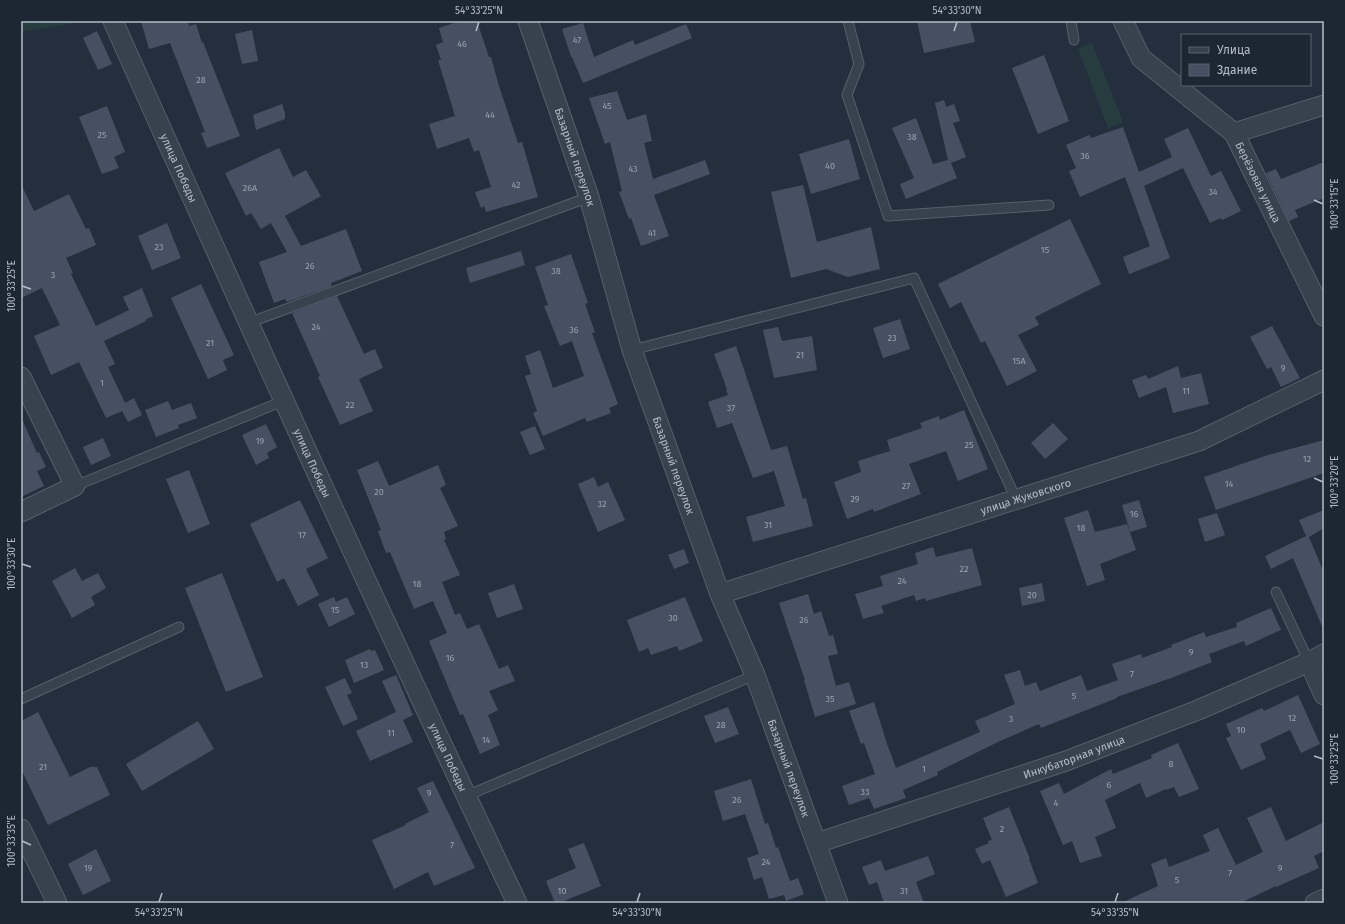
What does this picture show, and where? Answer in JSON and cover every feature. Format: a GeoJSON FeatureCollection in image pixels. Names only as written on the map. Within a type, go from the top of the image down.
{"type":"FeatureCollection","features":[{"type":"Feature","properties":{"kind":"street","name":"улица Победы"},"geometry":{"type":"LineString","coordinates":[[113,21],[283,401],[517,903]]}},
{"type":"Feature","properties":{"kind":"street","name":"Базарный переулок"},"geometry":{"type":"LineString","coordinates":[[528,21],[589,196],[632,350],[720,594],[755,675],[838,903]]}},
{"type":"Feature","properties":{"kind":"street"},"geometry":{"type":"LineString","coordinates":[[1123,21],[1141,58],[1234,133]]}},
{"type":"Feature","properties":{"kind":"street","name":"Берёзовая улица"},"geometry":{"type":"LineString","coordinates":[[1324,105],[1234,133],[1324,316]]}},
{"type":"Feature","properties":{"kind":"street"},"geometry":{"type":"LineString","coordinates":[[21,377],[75,486],[21,512]]}},
{"type":"Feature","properties":{"kind":"street","name":"улица Жуковского"},"geometry":{"type":"LineString","coordinates":[[720,594],[1199,441],[1324,380]]}},
{"type":"Feature","properties":{"kind":"street"},"geometry":{"type":"LineString","coordinates":[[1317,658],[1324,695]]}},
{"type":"Feature","properties":{"kind":"street","name":"Инкубаторная улица"},"geometry":{"type":"LineString","coordinates":[[816,843],[1066,761],[1198,710],[1317,658]]}},
{"type":"Feature","properties":{"kind":"street"},"geometry":{"type":"LineString","coordinates":[[21,829],[57,903]]}},
{"type":"Feature","properties":{"kind":"street"},"geometry":{"type":"LineString","coordinates":[[1315,903],[1324,899]]}},
{"type":"Feature","properties":{"kind":"lane"},"geometry":{"type":"LineString","coordinates":[[848,21],[859,64],[847,95],[888,216],[1049,205]]}},
{"type":"Feature","properties":{"kind":"lane"},"geometry":{"type":"LineString","coordinates":[[1071,21],[1074,40]]}},
{"type":"Feature","properties":{"kind":"lane"},"geometry":{"type":"LineString","coordinates":[[248,323],[589,196]]}},
{"type":"Feature","properties":{"kind":"lane"},"geometry":{"type":"LineString","coordinates":[[632,350],[914,278],[1016,499]]}},
{"type":"Feature","properties":{"kind":"lane"},"geometry":{"type":"LineString","coordinates":[[75,486],[283,401]]}},
{"type":"Feature","properties":{"kind":"lane"},"geometry":{"type":"LineString","coordinates":[[1276,592],[1317,658]]}},
{"type":"Feature","properties":{"kind":"lane"},"geometry":{"type":"LineString","coordinates":[[21,699],[179,628]]}},
{"type":"Feature","properties":{"kind":"lane"},"geometry":{"type":"LineString","coordinates":[[466,796],[755,675]]}},
{"type":"Feature","properties":{"kind":"green space"},"geometry":{"type":"Polygon","coordinates":[[[21,21],[87,21],[21,32],[21,21]]]}},
{"type":"Feature","properties":{"kind":"green space"},"geometry":{"type":"Polygon","coordinates":[[[1092,43],[1123,122],[1108,128],[1078,49],[1092,43]]]}},
{"type":"Feature","properties":{"kind":"building"},"geometry":{"type":"Polygon","coordinates":[[[141,21],[188,21],[189,26],[196,24],[202,43],[203,42],[240,136],[207,148],[201,133],[205,132],[170,43],[149,49],[141,21]]]}},
{"type":"Feature","properties":{"kind":"building"},"geometry":{"type":"Polygon","coordinates":[[[460,21],[477,21],[489,57],[491,57],[518,143],[522,142],[538,197],[486,212],[484,206],[481,208],[475,192],[491,187],[479,150],[474,152],[469,138],[437,149],[429,124],[455,116],[438,60],[441,60],[436,45],[443,42],[439,28],[460,21]]]}},
{"type":"Feature","properties":{"kind":"building"},"geometry":{"type":"Polygon","coordinates":[[[917,21],[970,21],[975,42],[924,53],[917,21]]]}},
{"type":"Feature","properties":{"kind":"building"},"geometry":{"type":"Polygon","coordinates":[[[583,23],[594,57],[633,40],[635,45],[686,24],[692,38],[583,83],[571,57],[562,29],[583,23]]]}},
{"type":"Feature","properties":{"kind":"building"},"geometry":{"type":"Polygon","coordinates":[[[252,30],[258,61],[242,64],[235,34],[252,30]]]}},
{"type":"Feature","properties":{"kind":"building"},"geometry":{"type":"Polygon","coordinates":[[[97,31],[112,64],[98,70],[83,38],[97,31]]]}},
{"type":"Feature","properties":{"kind":"building"},"geometry":{"type":"Polygon","coordinates":[[[1044,55],[1069,121],[1038,134],[1012,68],[1044,55]]]}},
{"type":"Feature","properties":{"kind":"building"},"geometry":{"type":"Polygon","coordinates":[[[617,91],[627,120],[646,114],[652,141],[644,143],[653,179],[705,160],[710,174],[654,195],[669,236],[641,246],[631,218],[629,219],[619,192],[622,191],[610,142],[605,144],[589,98],[617,91]]]}},
{"type":"Feature","properties":{"kind":"building"},"geometry":{"type":"Polygon","coordinates":[[[944,100],[946,107],[954,104],[960,121],[953,123],[966,157],[951,163],[957,178],[906,199],[900,184],[914,178],[892,128],[916,118],[933,164],[948,160],[935,103],[944,100]]]}},
{"type":"Feature","properties":{"kind":"building"},"geometry":{"type":"Polygon","coordinates":[[[282,104],[285,119],[256,130],[253,115],[282,104]]]}},
{"type":"Feature","properties":{"kind":"building"},"geometry":{"type":"Polygon","coordinates":[[[107,106],[125,152],[114,157],[119,168],[102,174],[79,117],[107,106]]]}},
{"type":"Feature","properties":{"kind":"building"},"geometry":{"type":"Polygon","coordinates":[[[1123,127],[1139,172],[1172,157],[1164,139],[1188,128],[1211,176],[1221,171],[1241,211],[1222,220],[1221,218],[1210,223],[1183,168],[1144,186],[1170,258],[1129,274],[1123,257],[1150,246],[1125,177],[1080,197],[1069,171],[1076,168],[1066,145],[1089,135],[1091,138],[1123,127]]]}},
{"type":"Feature","properties":{"kind":"building"},"geometry":{"type":"Polygon","coordinates":[[[849,139],[860,179],[811,194],[799,154],[849,139]]]}},
{"type":"Feature","properties":{"kind":"building"},"geometry":{"type":"Polygon","coordinates":[[[279,148],[293,177],[306,170],[321,196],[285,216],[301,246],[346,229],[362,271],[331,283],[332,286],[287,302],[285,299],[274,303],[259,262],[287,252],[271,223],[261,229],[251,213],[246,216],[225,173],[279,148]]]}},
{"type":"Feature","properties":{"kind":"building"},"geometry":{"type":"Polygon","coordinates":[[[1324,162],[1324,198],[1295,210],[1298,217],[1289,221],[1266,173],[1276,169],[1281,179],[1324,162]]]}},
{"type":"Feature","properties":{"kind":"building"},"geometry":{"type":"Polygon","coordinates":[[[21,184],[34,211],[69,194],[86,229],[89,228],[96,245],[66,258],[73,273],[71,274],[96,326],[129,310],[123,297],[142,288],[153,316],[145,320],[146,321],[104,341],[115,364],[108,367],[125,403],[134,398],[142,415],[128,422],[122,411],[106,418],[79,362],[51,375],[34,336],[60,325],[42,288],[21,298],[21,184]]]}},
{"type":"Feature","properties":{"kind":"building"},"geometry":{"type":"Polygon","coordinates":[[[803,185],[817,242],[871,227],[880,269],[848,277],[826,269],[791,278],[771,192],[803,185]]]}},
{"type":"Feature","properties":{"kind":"building"},"geometry":{"type":"Polygon","coordinates":[[[1070,219],[1101,284],[1035,317],[1039,325],[1018,335],[1037,371],[1007,386],[985,341],[981,343],[961,302],[950,308],[938,284],[1070,219]]]}},
{"type":"Feature","properties":{"kind":"building"},"geometry":{"type":"Polygon","coordinates":[[[167,223],[181,258],[152,270],[138,236],[167,223]]]}},
{"type":"Feature","properties":{"kind":"building"},"geometry":{"type":"Polygon","coordinates":[[[521,251],[525,265],[470,283],[466,268],[521,251]]]}},
{"type":"Feature","properties":{"kind":"building"},"geometry":{"type":"Polygon","coordinates":[[[571,254],[588,303],[585,304],[595,332],[592,333],[618,404],[609,408],[611,413],[587,422],[585,418],[543,436],[533,413],[537,411],[525,376],[531,374],[525,356],[540,350],[553,388],[584,376],[572,341],[560,346],[544,306],[548,305],[535,267],[571,254]]]}},
{"type":"Feature","properties":{"kind":"building"},"geometry":{"type":"Polygon","coordinates":[[[201,284],[234,355],[223,360],[227,370],[208,379],[171,298],[201,284]]]}},
{"type":"Feature","properties":{"kind":"building"},"geometry":{"type":"Polygon","coordinates":[[[337,296],[364,354],[375,349],[383,368],[359,379],[373,411],[340,425],[318,377],[320,376],[292,313],[337,296]]]}},
{"type":"Feature","properties":{"kind":"building"},"geometry":{"type":"Polygon","coordinates":[[[900,319],[910,349],[883,358],[873,328],[900,319]]]}},
{"type":"Feature","properties":{"kind":"building"},"geometry":{"type":"Polygon","coordinates":[[[1272,326],[1300,378],[1281,387],[1271,367],[1267,369],[1250,337],[1272,326]]]}},
{"type":"Feature","properties":{"kind":"building"},"geometry":{"type":"Polygon","coordinates":[[[778,327],[782,341],[812,336],[817,370],[774,378],[763,330],[778,327]]]}},
{"type":"Feature","properties":{"kind":"building"},"geometry":{"type":"Polygon","coordinates":[[[736,346],[771,450],[787,446],[803,499],[806,498],[813,526],[753,542],[746,517],[785,506],[774,471],[753,478],[732,423],[717,428],[708,402],[728,395],[714,354],[736,346]]]}},
{"type":"Feature","properties":{"kind":"building"},"geometry":{"type":"Polygon","coordinates":[[[1178,366],[1181,378],[1201,373],[1209,404],[1173,413],[1166,387],[1139,398],[1132,380],[1146,375],[1148,379],[1178,366]]]}},
{"type":"Feature","properties":{"kind":"building"},"geometry":{"type":"Polygon","coordinates":[[[168,401],[172,410],[191,403],[197,418],[178,425],[179,428],[156,437],[145,410],[168,401]]]}},
{"type":"Feature","properties":{"kind":"building"},"geometry":{"type":"Polygon","coordinates":[[[964,410],[988,469],[958,481],[946,451],[909,464],[921,494],[874,512],[873,509],[847,519],[834,482],[861,472],[858,461],[890,451],[887,440],[922,428],[920,423],[939,416],[940,420],[964,410]]]}},
{"type":"Feature","properties":{"kind":"building"},"geometry":{"type":"Polygon","coordinates":[[[21,417],[37,453],[39,452],[46,467],[37,471],[44,486],[21,497],[21,417]]]}},
{"type":"Feature","properties":{"kind":"building"},"geometry":{"type":"Polygon","coordinates":[[[1053,423],[1068,439],[1045,459],[1031,443],[1053,423]]]}},
{"type":"Feature","properties":{"kind":"building"},"geometry":{"type":"Polygon","coordinates":[[[266,424],[277,447],[267,453],[269,458],[256,465],[242,435],[266,424]]]}},
{"type":"Feature","properties":{"kind":"building"},"geometry":{"type":"Polygon","coordinates":[[[535,426],[545,449],[530,455],[520,432],[535,426]]]}},
{"type":"Feature","properties":{"kind":"building"},"geometry":{"type":"Polygon","coordinates":[[[103,438],[111,456],[91,465],[83,447],[103,438]]]}},
{"type":"Feature","properties":{"kind":"building"},"geometry":{"type":"Polygon","coordinates":[[[1324,440],[1324,473],[1216,510],[1204,477],[1268,455],[1324,440]]]}},
{"type":"Feature","properties":{"kind":"building"},"geometry":{"type":"Polygon","coordinates":[[[378,461],[389,486],[438,465],[446,485],[440,488],[458,526],[444,532],[446,539],[444,540],[460,575],[442,582],[455,615],[460,613],[467,629],[479,624],[499,669],[508,665],[515,681],[489,691],[498,710],[488,715],[500,745],[480,754],[463,714],[460,715],[429,641],[447,633],[433,601],[414,609],[390,552],[386,553],[378,531],[381,530],[357,470],[378,461]]]}},
{"type":"Feature","properties":{"kind":"building"},"geometry":{"type":"Polygon","coordinates":[[[189,470],[210,524],[188,533],[166,479],[189,470]]]}},
{"type":"Feature","properties":{"kind":"building"},"geometry":{"type":"Polygon","coordinates":[[[594,477],[598,487],[608,482],[625,520],[598,532],[578,484],[594,477]]]}},
{"type":"Feature","properties":{"kind":"building"},"geometry":{"type":"Polygon","coordinates":[[[300,500],[328,558],[306,569],[319,595],[298,606],[284,578],[277,582],[250,524],[300,500]]]}},
{"type":"Feature","properties":{"kind":"building"},"geometry":{"type":"Polygon","coordinates":[[[1139,500],[1147,527],[1130,532],[1122,505],[1139,500]]]}},
{"type":"Feature","properties":{"kind":"building"},"geometry":{"type":"Polygon","coordinates":[[[1088,510],[1095,532],[1127,524],[1136,550],[1100,564],[1105,580],[1087,586],[1064,518],[1088,510]]]}},
{"type":"Feature","properties":{"kind":"building"},"geometry":{"type":"Polygon","coordinates":[[[1324,510],[1324,528],[1309,537],[1324,573],[1324,631],[1293,558],[1271,569],[1265,556],[1306,536],[1299,520],[1324,510]]]}},
{"type":"Feature","properties":{"kind":"building"},"geometry":{"type":"Polygon","coordinates":[[[1217,513],[1225,535],[1205,542],[1198,519],[1217,513]]]}},
{"type":"Feature","properties":{"kind":"building"},"geometry":{"type":"Polygon","coordinates":[[[933,547],[936,557],[972,548],[982,585],[926,601],[925,598],[916,601],[914,595],[881,606],[884,613],[863,619],[855,594],[883,586],[880,576],[918,564],[915,553],[933,547]]]}},
{"type":"Feature","properties":{"kind":"building"},"geometry":{"type":"Polygon","coordinates":[[[684,549],[689,563],[674,569],[668,555],[684,549]]]}},
{"type":"Feature","properties":{"kind":"building"},"geometry":{"type":"Polygon","coordinates":[[[75,568],[82,581],[98,573],[106,588],[91,597],[95,605],[72,618],[52,581],[75,568]]]}},
{"type":"Feature","properties":{"kind":"building"},"geometry":{"type":"Polygon","coordinates":[[[222,573],[263,677],[226,692],[185,588],[222,573]]]}},
{"type":"Feature","properties":{"kind":"building"},"geometry":{"type":"Polygon","coordinates":[[[1042,583],[1045,601],[1022,606],[1019,588],[1042,583]]]}},
{"type":"Feature","properties":{"kind":"building"},"geometry":{"type":"Polygon","coordinates":[[[514,584],[523,609],[497,618],[488,593],[514,584]]]}},
{"type":"Feature","properties":{"kind":"building"},"geometry":{"type":"Polygon","coordinates":[[[808,594],[814,614],[821,611],[829,636],[833,635],[838,654],[828,656],[836,686],[849,682],[856,704],[815,717],[805,680],[779,603],[808,594]]]}},
{"type":"Feature","properties":{"kind":"building"},"geometry":{"type":"Polygon","coordinates":[[[334,597],[336,602],[347,597],[355,614],[329,627],[318,604],[334,597]]]}},
{"type":"Feature","properties":{"kind":"building"},"geometry":{"type":"Polygon","coordinates":[[[685,597],[703,641],[679,651],[677,646],[651,655],[648,648],[639,652],[627,620],[685,597]]]}},
{"type":"Feature","properties":{"kind":"building"},"geometry":{"type":"Polygon","coordinates":[[[1271,608],[1281,630],[1246,646],[1244,641],[1209,654],[1212,662],[1117,697],[1041,728],[1039,724],[998,742],[937,772],[938,775],[903,790],[906,798],[874,809],[869,798],[849,805],[842,786],[875,774],[864,743],[861,744],[849,711],[874,702],[896,768],[980,732],[975,721],[1015,704],[1004,675],[1020,670],[1025,686],[1036,682],[1040,691],[1081,675],[1087,691],[1118,680],[1112,664],[1141,654],[1142,658],[1172,647],[1171,645],[1204,632],[1206,637],[1237,627],[1236,623],[1271,608]]]}},
{"type":"Feature","properties":{"kind":"building"},"geometry":{"type":"Polygon","coordinates":[[[370,649],[371,651],[375,650],[384,670],[354,683],[345,660],[370,649]]]}},
{"type":"Feature","properties":{"kind":"building"},"geometry":{"type":"Polygon","coordinates":[[[396,675],[413,715],[403,720],[413,742],[370,761],[356,731],[396,712],[382,681],[396,675]]]}},
{"type":"Feature","properties":{"kind":"building"},"geometry":{"type":"Polygon","coordinates":[[[345,678],[352,693],[347,695],[358,719],[343,726],[325,687],[345,678]]]}},
{"type":"Feature","properties":{"kind":"building"},"geometry":{"type":"Polygon","coordinates":[[[1298,695],[1320,744],[1301,753],[1290,730],[1260,744],[1266,759],[1241,770],[1226,738],[1231,736],[1226,724],[1262,708],[1264,711],[1298,695]]]}},
{"type":"Feature","properties":{"kind":"building"},"geometry":{"type":"Polygon","coordinates":[[[728,707],[739,734],[715,743],[704,716],[728,707]]]}},
{"type":"Feature","properties":{"kind":"building"},"geometry":{"type":"Polygon","coordinates":[[[38,712],[70,777],[90,767],[97,767],[110,795],[48,825],[21,769],[21,721],[38,712]]]}},
{"type":"Feature","properties":{"kind":"building"},"geometry":{"type":"Polygon","coordinates":[[[198,721],[214,749],[142,791],[126,764],[198,721]]]}},
{"type":"Feature","properties":{"kind":"building"},"geometry":{"type":"Polygon","coordinates":[[[1178,743],[1199,789],[1179,797],[1174,787],[1146,798],[1140,783],[1105,800],[1116,828],[1095,837],[1102,856],[1080,863],[1072,841],[1063,845],[1040,791],[1059,783],[1064,794],[1111,769],[1113,774],[1152,758],[1151,755],[1178,743]]]}},
{"type":"Feature","properties":{"kind":"building"},"geometry":{"type":"Polygon","coordinates":[[[751,779],[765,824],[768,823],[776,848],[778,847],[790,881],[798,878],[804,894],[786,901],[784,895],[769,899],[762,877],[754,880],[747,858],[759,854],[745,814],[723,821],[714,791],[751,779]]]}},
{"type":"Feature","properties":{"kind":"building"},"geometry":{"type":"Polygon","coordinates":[[[433,781],[475,868],[434,886],[428,872],[394,889],[372,840],[406,825],[405,824],[429,812],[417,788],[433,781]]]}},
{"type":"Feature","properties":{"kind":"building"},"geometry":{"type":"Polygon","coordinates":[[[1009,807],[1038,883],[1006,897],[990,860],[982,864],[975,849],[989,843],[988,841],[992,840],[983,818],[1009,807]]]}},
{"type":"Feature","properties":{"kind":"building"},"geometry":{"type":"Polygon","coordinates":[[[1271,807],[1286,841],[1324,822],[1324,851],[1314,856],[1319,868],[1240,903],[1121,903],[1158,886],[1151,864],[1166,858],[1169,867],[1210,851],[1203,835],[1218,828],[1236,865],[1263,852],[1247,818],[1271,807]]]}},
{"type":"Feature","properties":{"kind":"building"},"geometry":{"type":"Polygon","coordinates":[[[584,843],[601,886],[559,903],[555,903],[546,881],[576,868],[568,849],[584,843]]]}},
{"type":"Feature","properties":{"kind":"building"},"geometry":{"type":"Polygon","coordinates":[[[96,849],[111,881],[83,895],[68,864],[96,849]]]}},
{"type":"Feature","properties":{"kind":"building"},"geometry":{"type":"Polygon","coordinates":[[[928,856],[935,874],[916,882],[924,903],[884,903],[877,882],[869,885],[862,867],[881,860],[885,871],[928,856]]]}}]}
